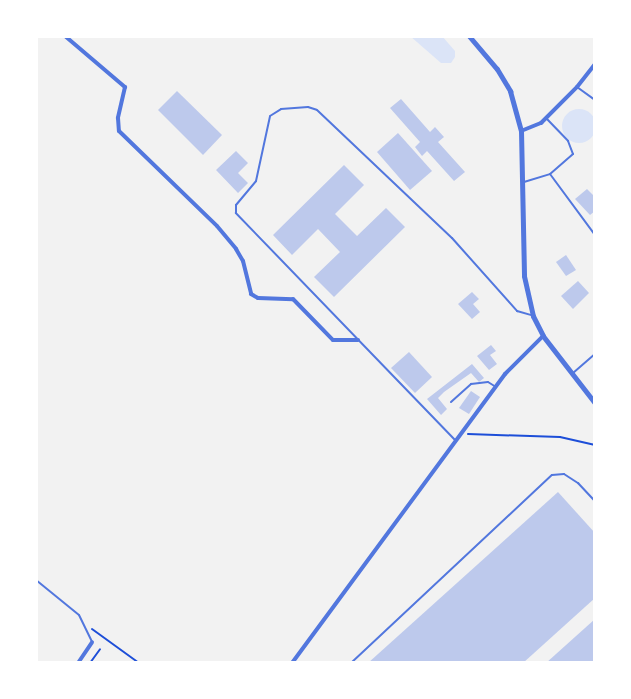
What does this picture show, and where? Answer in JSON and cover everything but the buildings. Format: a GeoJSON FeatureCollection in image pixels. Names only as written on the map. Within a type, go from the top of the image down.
{"type":"FeatureCollection","features":[{"type":"Feature","properties":{"kind":"street"},"geometry":{"type":"LineString","coordinates":[[66,36],[125,86],[118,118],[119,131],[217,226],[236,249],[243,261],[251,294],[258,298],[293,299],[333,340],[358,340]]}},
{"type":"Feature","properties":{"kind":"street"},"geometry":{"type":"LineString","coordinates":[[469,36],[498,69],[510,91],[521,131],[524,182],[524,276],[533,316],[543,336],[571,375],[595,403]]}},
{"type":"Feature","properties":{"kind":"street"},"geometry":{"type":"LineString","coordinates":[[521,131],[546,118],[577,87],[595,64]]}},
{"type":"Feature","properties":{"kind":"street"},"geometry":{"type":"LineString","coordinates":[[292,663],[496,386],[543,336]]}},
{"type":"Feature","properties":{"kind":"street"},"geometry":{"type":"LineString","coordinates":[[78,663],[92,642]]}},
{"type":"Feature","properties":{"kind":"lane"},"geometry":{"type":"LineString","coordinates":[[577,87],[595,100]]}},
{"type":"Feature","properties":{"kind":"lane"},"geometry":{"type":"LineString","coordinates":[[456,441],[236,213],[236,205],[256,181],[267,122],[281,109],[308,107],[317,110],[452,238],[516,311],[533,316]]}},
{"type":"Feature","properties":{"kind":"lane"},"geometry":{"type":"LineString","coordinates":[[524,182],[550,174],[573,154],[568,141],[546,118]]}},
{"type":"Feature","properties":{"kind":"lane"},"geometry":{"type":"LineString","coordinates":[[550,174],[595,235]]}},
{"type":"Feature","properties":{"kind":"lane"},"geometry":{"type":"LineString","coordinates":[[571,375],[595,354]]}},
{"type":"Feature","properties":{"kind":"lane"},"geometry":{"type":"LineString","coordinates":[[451,402],[472,384],[488,382],[496,386]]}},
{"type":"Feature","properties":{"kind":"lane"},"geometry":{"type":"LineString","coordinates":[[351,663],[552,475],[564,474],[578,483],[595,501]]}},
{"type":"Feature","properties":{"kind":"lane"},"geometry":{"type":"LineString","coordinates":[[36,580],[79,615],[92,642]]}},
{"type":"Feature","properties":{"kind":"path"},"geometry":{"type":"LineString","coordinates":[[466,434],[560,437],[595,445]]}},
{"type":"Feature","properties":{"kind":"path"},"geometry":{"type":"LineString","coordinates":[[85,628],[97,630],[139,663]]}},
{"type":"Feature","properties":{"kind":"path"},"geometry":{"type":"LineString","coordinates":[[90,663],[100,649]]}},
{"type":"Feature","properties":{"kind":"shaded area"},"geometry":{"type":"Polygon","coordinates":[[[410,36],[442,36],[455,51],[455,57],[451,63],[441,63],[410,36]]]}},
{"type":"Feature","properties":{"kind":"shaded area"},"geometry":{"type":"Polygon","coordinates":[[[579,109],[586,110],[591,114],[595,119],[595,133],[591,138],[586,142],[579,143],[572,142],[567,138],[563,133],[562,126],[563,119],[567,114],[572,110],[579,109]]]}}]}
